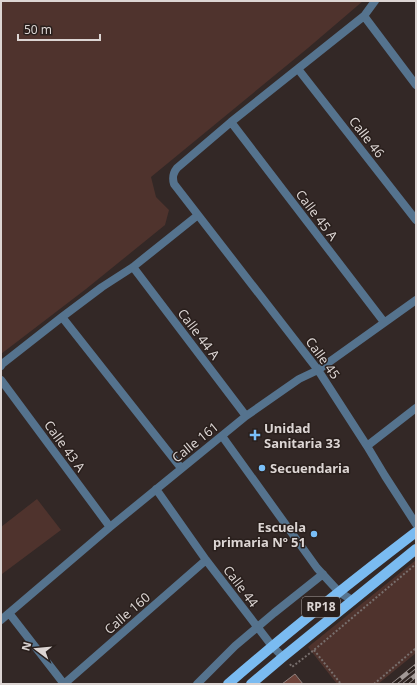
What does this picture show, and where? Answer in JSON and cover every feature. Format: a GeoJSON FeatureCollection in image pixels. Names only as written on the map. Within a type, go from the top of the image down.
{"type":"FeatureCollection","features":[{"type":"Feature","properties":{"kind":"main road","name":"RP18"},"geometry":{"type":"LineString","coordinates":[[228,684],[272,646],[416,532]]}},
{"type":"Feature","properties":{"kind":"main road","name":"RP18"},"geometry":{"type":"LineString","coordinates":[[251,684],[416,549]]}},
{"type":"Feature","properties":{"kind":"street","name":"Calle 45"},"geometry":{"type":"LineString","coordinates":[[375,1],[364,16],[177,168],[172,178],[174,184],[318,370],[416,524]]}},
{"type":"Feature","properties":{"kind":"street"},"geometry":{"type":"LineString","coordinates":[[364,16],[416,85]]}},
{"type":"Feature","properties":{"kind":"street","name":"Calle 46"},"geometry":{"type":"LineString","coordinates":[[298,69],[416,220]]}},
{"type":"Feature","properties":{"kind":"street","name":"Calle 45 A"},"geometry":{"type":"LineString","coordinates":[[232,122],[384,322]]}},
{"type":"Feature","properties":{"kind":"street"},"geometry":{"type":"LineString","coordinates":[[2,365],[102,287],[133,267],[198,215]]}},
{"type":"Feature","properties":{"kind":"street","name":"Calle 44 A"},"geometry":{"type":"LineString","coordinates":[[133,267],[246,416]]}},
{"type":"Feature","properties":{"kind":"street","name":"Calle 161"},"geometry":{"type":"LineString","coordinates":[[1,620],[110,527],[246,416],[299,379],[318,370],[416,300]]}},
{"type":"Feature","properties":{"kind":"street"},"geometry":{"type":"LineString","coordinates":[[62,317],[181,468]]}},
{"type":"Feature","properties":{"kind":"street","name":"Calle 43 A"},"geometry":{"type":"LineString","coordinates":[[1,380],[110,527]]}},
{"type":"Feature","properties":{"kind":"street"},"geometry":{"type":"LineString","coordinates":[[367,446],[416,408]]}},
{"type":"Feature","properties":{"kind":"street"},"geometry":{"type":"LineString","coordinates":[[222,436],[317,568],[339,592],[352,600]]}},
{"type":"Feature","properties":{"kind":"street","name":"Calle 44"},"geometry":{"type":"LineString","coordinates":[[156,489],[206,560],[272,646],[283,657]]}},
{"type":"Feature","properties":{"kind":"street","name":"Calle 160"},"geometry":{"type":"LineString","coordinates":[[64,684],[206,560]]}},
{"type":"Feature","properties":{"kind":"street"},"geometry":{"type":"LineString","coordinates":[[196,684],[235,646],[323,574]]}},
{"type":"Feature","properties":{"kind":"street"},"geometry":{"type":"LineString","coordinates":[[9,614],[64,684]]}},
{"type":"Feature","properties":{"kind":"path"},"geometry":{"type":"LineString","coordinates":[[283,657],[292,667],[415,565],[416,569]]}},
{"type":"Feature","properties":{"kind":"path"},"geometry":{"type":"LineString","coordinates":[[374,684],[416,648]]}},
{"type":"Feature","properties":{"kind":"path"},"geometry":{"type":"LineString","coordinates":[[314,650],[341,684]]}},
{"type":"Feature","properties":{"kind":"shaded area"},"geometry":{"type":"Polygon","coordinates":[[[1,1],[363,1],[151,177],[156,197],[169,210],[165,225],[86,289],[1,354],[1,1]]]}},
{"type":"Feature","properties":{"kind":"shaded area"},"geometry":{"type":"Polygon","coordinates":[[[37,499],[61,530],[2,574],[1,527],[37,499]]]}},
{"type":"Feature","properties":{"kind":"shaded area"},"geometry":{"type":"Polygon","coordinates":[[[416,560],[416,653],[378,684],[337,684],[308,647],[416,560]]]}},
{"type":"Feature","properties":{"kind":"building"},"geometry":{"type":"Polygon","coordinates":[[[295,674],[303,684],[282,684],[295,674]]]}},
{"type":"Feature","properties":{"kind":"railway"},"geometry":{"type":"LineString","coordinates":[[394,684],[416,666]]}},
{"type":"Feature","properties":{"kind":"railway"},"geometry":{"type":"LineString","coordinates":[[405,684],[416,675]]}},
{"type":"Feature","properties":{"kind":"place","name":"Unidad Sanitaria 33"},"geometry":{"type":"Point","coordinates":[255,435]}},
{"type":"Feature","properties":{"kind":"place","name":"Secuendaria"},"geometry":{"type":"Point","coordinates":[262,468]}},
{"type":"Feature","properties":{"kind":"place","name":"Escuela primaria Nº 51"},"geometry":{"type":"Point","coordinates":[314,534]}}]}
